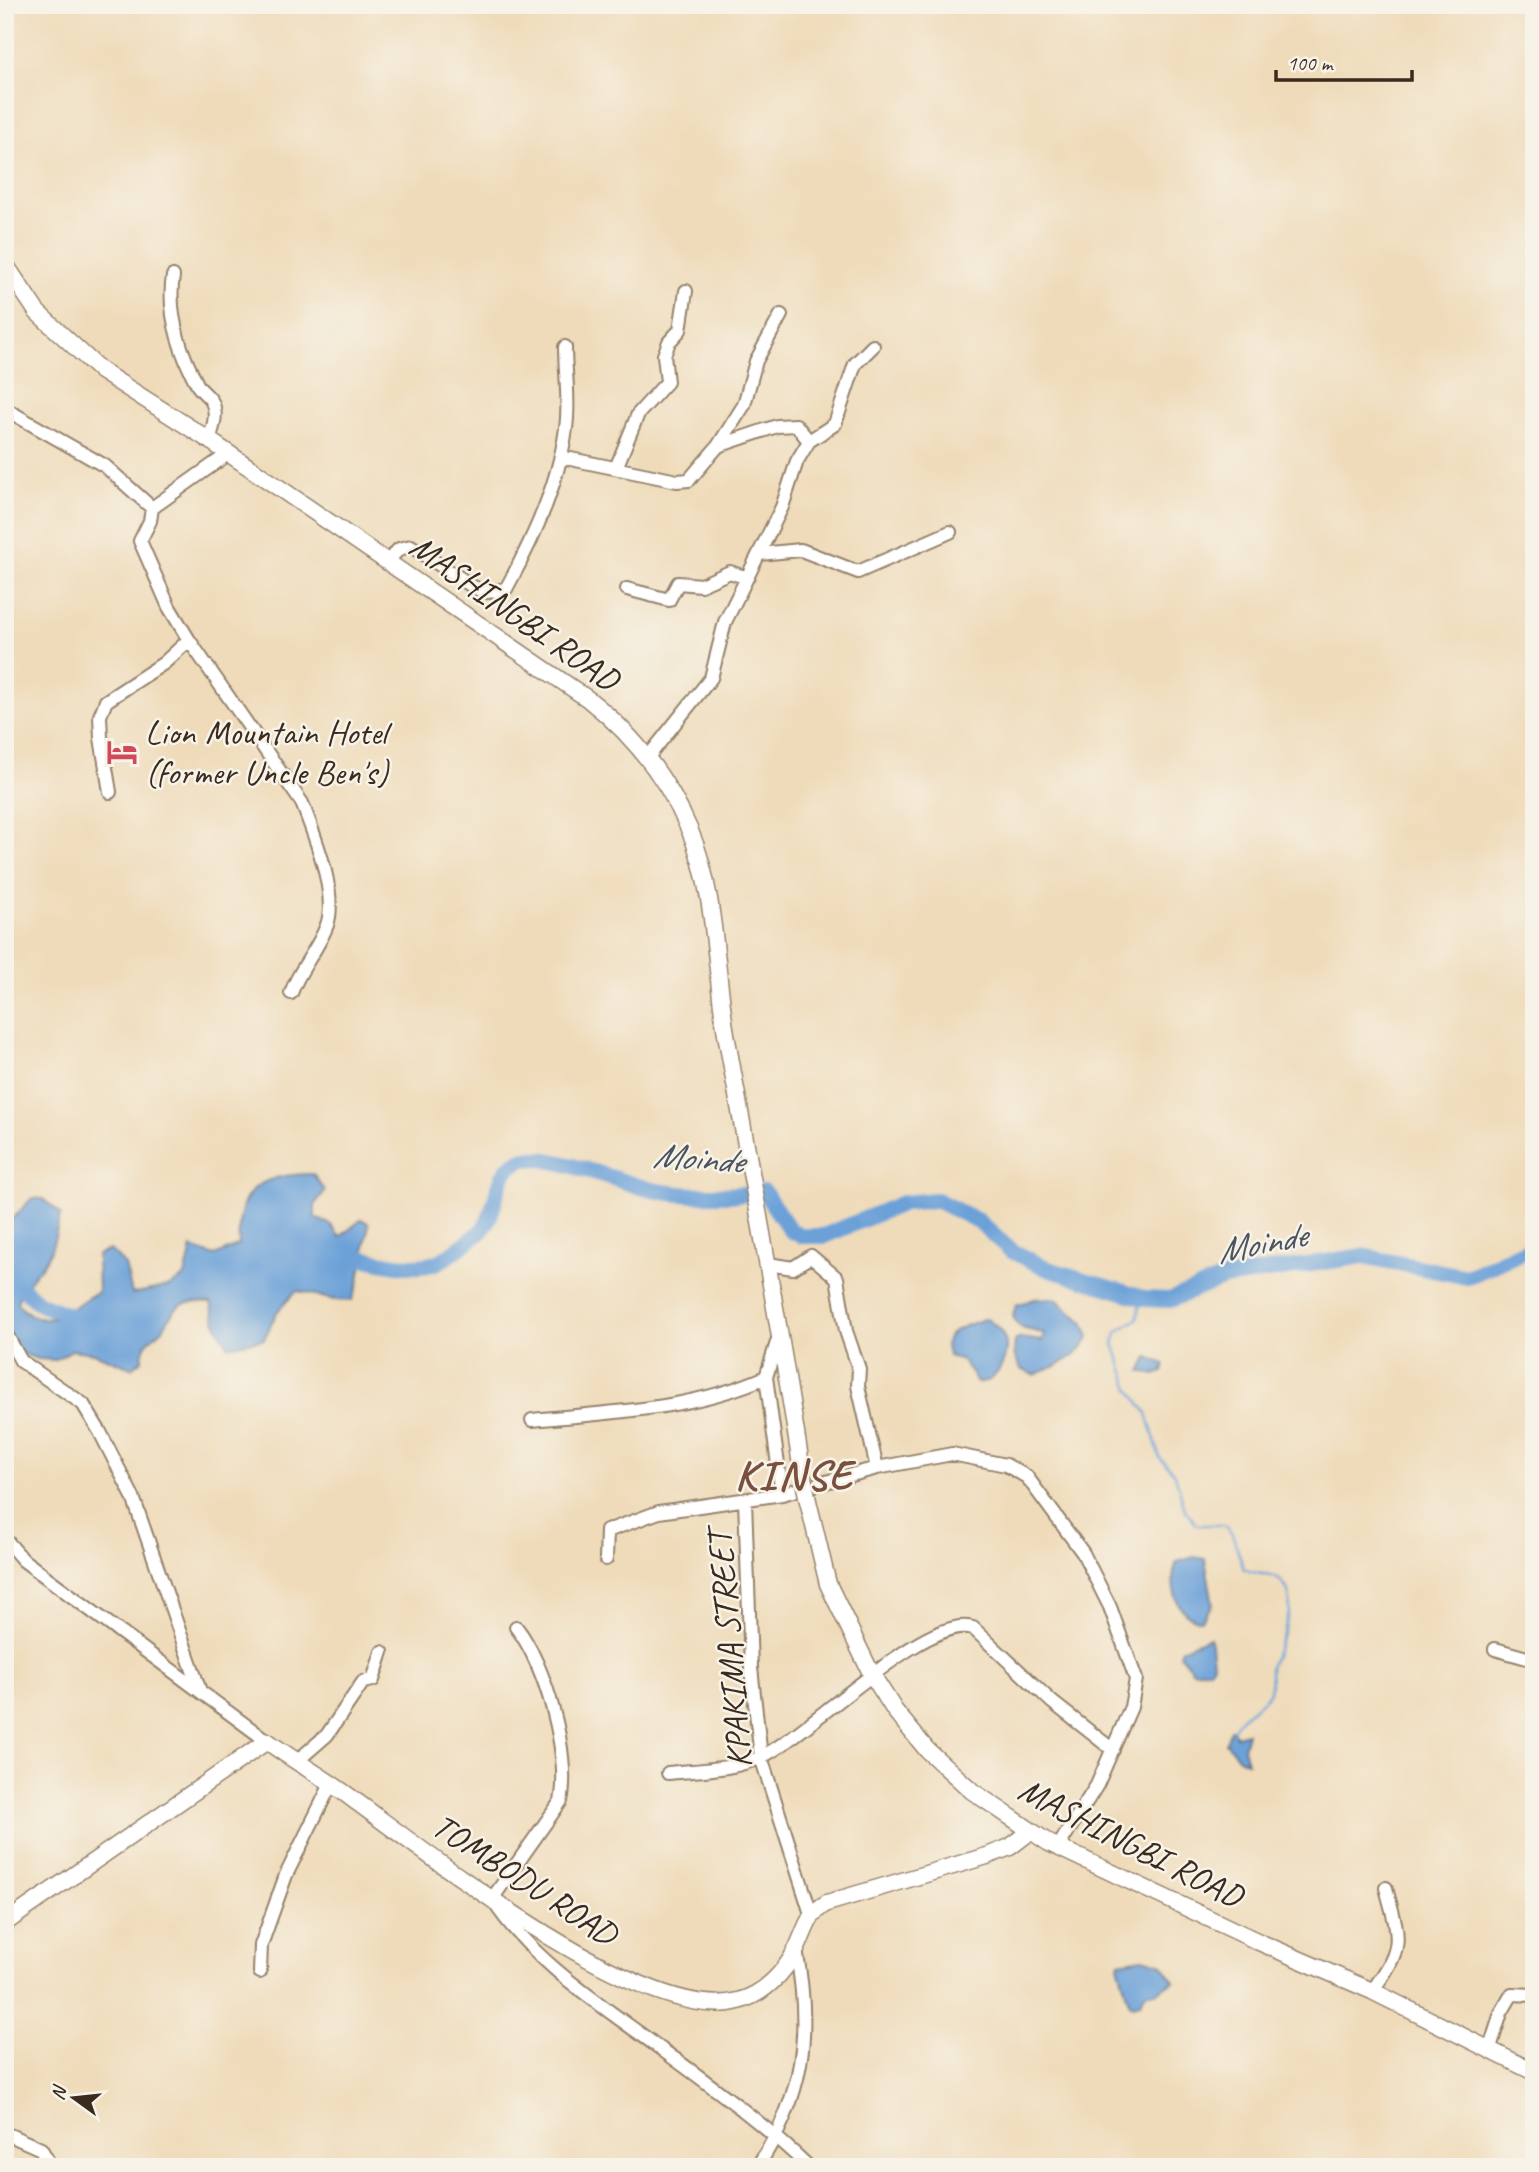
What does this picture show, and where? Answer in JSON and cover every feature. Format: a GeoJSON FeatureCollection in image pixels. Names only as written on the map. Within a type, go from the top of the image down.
{"type":"FeatureCollection","features":[{"type":"Feature","properties":{"kind":"main road","name":"MASHINGBI ROAD"},"geometry":{"type":"LineString","coordinates":[[5,264],[26,300],[80,356],[209,440],[588,699],[615,720],[649,757],[686,822],[701,864],[726,1035],[768,1264]]}},
{"type":"Feature","properties":{"kind":"main road"},"geometry":{"type":"LineString","coordinates":[[768,1264],[779,1336]]}},
{"type":"Feature","properties":{"kind":"main road","name":"MASHINGBI ROAD"},"geometry":{"type":"LineString","coordinates":[[779,1336],[802,1472],[828,1584],[871,1673],[895,1711],[928,1750],[972,1791],[1058,1847],[1259,1942],[1372,1991],[1534,2072]]}},
{"type":"Feature","properties":{"kind":"main road"},"geometry":{"type":"LineString","coordinates":[[5,1923],[267,1741]]}},
{"type":"Feature","properties":{"kind":"main road","name":"TOMBODU ROAD"},"geometry":{"type":"LineString","coordinates":[[267,1741],[331,1784],[460,1879],[614,1973],[679,1999],[702,2004],[741,2001],[764,1988],[782,1972],[796,1950],[811,1914]]}},
{"type":"Feature","properties":{"kind":"main road"},"geometry":{"type":"LineString","coordinates":[[811,1914],[827,1903],[1010,1847],[1031,1831]]}},
{"type":"Feature","properties":{"kind":"street"},"geometry":{"type":"LineString","coordinates":[[173,276],[170,296],[173,321],[199,388],[212,402],[215,421],[209,440]]}},
{"type":"Feature","properties":{"kind":"street"},"geometry":{"type":"LineString","coordinates":[[616,468],[638,414],[667,382],[664,355],[669,342],[680,330],[686,291]]}},
{"type":"Feature","properties":{"kind":"street"},"geometry":{"type":"LineString","coordinates":[[561,457],[677,481],[689,480],[718,446],[744,405],[756,361],[781,315]]}},
{"type":"Feature","properties":{"kind":"street"},"geometry":{"type":"LineString","coordinates":[[387,562],[399,549],[411,546],[475,588],[487,592],[506,589],[523,558],[561,457],[567,424],[565,346]]}},
{"type":"Feature","properties":{"kind":"street"},"geometry":{"type":"LineString","coordinates":[[649,757],[711,678],[725,622],[782,507],[797,461],[809,441],[835,424],[855,364],[873,346]]}},
{"type":"Feature","properties":{"kind":"street"},"geometry":{"type":"LineString","coordinates":[[5,410],[105,466],[152,508]]}},
{"type":"Feature","properties":{"kind":"street"},"geometry":{"type":"LineString","coordinates":[[718,446],[777,426],[796,425],[809,441]]}},
{"type":"Feature","properties":{"kind":"street"},"geometry":{"type":"LineString","coordinates":[[228,454],[152,508],[150,521],[140,541],[169,607],[302,803],[320,858],[330,911],[327,925],[291,993]]}},
{"type":"Feature","properties":{"kind":"street"},"geometry":{"type":"LineString","coordinates":[[760,554],[801,551],[858,572],[950,532]]}},
{"type":"Feature","properties":{"kind":"street"},"geometry":{"type":"LineString","coordinates":[[627,589],[669,600],[678,583],[701,585],[730,572],[747,578]]}},
{"type":"Feature","properties":{"kind":"street"},"geometry":{"type":"LineString","coordinates":[[110,792],[100,716],[106,701],[163,663],[189,639]]}},
{"type":"Feature","properties":{"kind":"street"},"geometry":{"type":"LineString","coordinates":[[768,1264],[793,1268],[811,1256],[837,1278],[846,1331],[859,1369],[858,1386],[877,1468]]}},
{"type":"Feature","properties":{"kind":"street"},"geometry":{"type":"LineString","coordinates":[[5,1332],[22,1361],[83,1404],[100,1432],[133,1497],[199,1688]]}},
{"type":"Feature","properties":{"kind":"street"},"geometry":{"type":"LineString","coordinates":[[779,1336],[766,1377],[782,1494]]}},
{"type":"Feature","properties":{"kind":"street"},"geometry":{"type":"LineString","coordinates":[[532,1420],[636,1410],[704,1399],[766,1377]]}},
{"type":"Feature","properties":{"kind":"street"},"geometry":{"type":"LineString","coordinates":[[606,1559],[607,1531],[659,1512],[782,1494],[877,1468],[952,1454],[1006,1465],[1027,1477],[1083,1553],[1110,1607],[1136,1679],[1136,1694],[1113,1750],[1097,1784],[1058,1847]]}},
{"type":"Feature","properties":{"kind":"street","name":"KPAKIMA STREET"},"geometry":{"type":"LineString","coordinates":[[746,1500],[751,1668],[761,1757],[811,1914]]}},
{"type":"Feature","properties":{"kind":"street"},"geometry":{"type":"LineString","coordinates":[[5,1539],[23,1560],[267,1741]]}},
{"type":"Feature","properties":{"kind":"street"},"geometry":{"type":"LineString","coordinates":[[668,1773],[731,1766],[761,1757],[862,1686],[871,1673],[932,1635],[949,1628],[966,1626],[973,1628],[1052,1702],[1113,1750]]}},
{"type":"Feature","properties":{"kind":"street"},"geometry":{"type":"LineString","coordinates":[[516,1627],[530,1648],[551,1706],[565,1782],[561,1801],[492,1899],[516,1930],[580,1989],[776,2136],[809,2167]]}},
{"type":"Feature","properties":{"kind":"street"},"geometry":{"type":"LineString","coordinates":[[1495,1649],[1534,1660]]}},
{"type":"Feature","properties":{"kind":"street"},"geometry":{"type":"LineString","coordinates":[[296,1762],[327,1735],[363,1682],[373,1680],[382,1652]]}},
{"type":"Feature","properties":{"kind":"street"},"geometry":{"type":"LineString","coordinates":[[260,1972],[261,1945],[286,1875],[331,1784]]}},
{"type":"Feature","properties":{"kind":"street"},"geometry":{"type":"LineString","coordinates":[[1372,1991],[1390,1966],[1399,1944],[1386,1888]]}},
{"type":"Feature","properties":{"kind":"street"},"geometry":{"type":"LineString","coordinates":[[757,2167],[794,2098],[802,2052],[803,1985],[796,1950]]}},
{"type":"Feature","properties":{"kind":"street"},"geometry":{"type":"LineString","coordinates":[[1489,2051],[1500,2013],[1512,1994],[1534,1995]]}},
{"type":"Feature","properties":{"kind":"street"},"geometry":{"type":"LineString","coordinates":[[5,2133],[41,2149],[49,2162],[48,2167]]}},
{"type":"Feature","properties":{"kind":"water"},"geometry":{"type":"Polygon","coordinates":[[[313,1174],[325,1191],[315,1204],[315,1218],[330,1224],[340,1237],[362,1219],[369,1224],[358,1285],[352,1300],[338,1300],[296,1291],[277,1312],[264,1339],[228,1346],[217,1326],[211,1303],[184,1304],[175,1310],[163,1328],[148,1342],[142,1360],[131,1368],[94,1353],[72,1350],[55,1360],[38,1359],[5,1348],[5,1227],[32,1198],[43,1199],[61,1214],[50,1252],[19,1296],[17,1303],[28,1313],[48,1319],[58,1316],[98,1292],[97,1255],[110,1250],[125,1265],[132,1294],[170,1286],[185,1276],[192,1248],[215,1256],[239,1245],[242,1210],[247,1197],[255,1188],[279,1177],[313,1174]]]}},
{"type":"Feature","properties":{"kind":"water"},"geometry":{"type":"Polygon","coordinates":[[[1055,1298],[1083,1322],[1089,1337],[1073,1356],[1034,1375],[1021,1369],[1014,1354],[1015,1341],[1020,1338],[1042,1341],[1044,1334],[1018,1325],[1013,1316],[1016,1305],[1035,1299],[1055,1298]]]}},
{"type":"Feature","properties":{"kind":"water"},"geometry":{"type":"Polygon","coordinates":[[[986,1318],[1004,1336],[1006,1347],[996,1374],[977,1383],[964,1362],[949,1356],[946,1347],[947,1340],[956,1330],[986,1318]]]}},
{"type":"Feature","properties":{"kind":"water"},"geometry":{"type":"Polygon","coordinates":[[[1148,1357],[1165,1364],[1163,1372],[1155,1375],[1141,1371],[1148,1357]]]}},
{"type":"Feature","properties":{"kind":"water"},"geometry":{"type":"Polygon","coordinates":[[[1194,1557],[1205,1559],[1213,1604],[1201,1620],[1192,1617],[1180,1606],[1173,1579],[1177,1562],[1194,1557]]]}},
{"type":"Feature","properties":{"kind":"water"},"geometry":{"type":"Polygon","coordinates":[[[1210,1637],[1213,1664],[1210,1669],[1193,1671],[1179,1654],[1181,1649],[1210,1637]]]}},
{"type":"Feature","properties":{"kind":"water"},"geometry":{"type":"Polygon","coordinates":[[[1230,1730],[1233,1730],[1236,1736],[1247,1733],[1243,1748],[1247,1762],[1239,1758],[1226,1743],[1230,1730]]]}},
{"type":"Feature","properties":{"kind":"water"},"geometry":{"type":"Polygon","coordinates":[[[1143,1958],[1161,1963],[1174,1981],[1156,1992],[1146,1992],[1140,2003],[1130,2005],[1118,1965],[1119,1962],[1143,1958]]]}},
{"type":"Feature","properties":{"kind":"waterway","name":"Moinde"},"geometry":{"type":"LineString","coordinates":[[342,1254],[401,1265],[436,1263],[483,1229],[507,1170],[514,1163],[525,1159],[567,1164],[660,1192],[706,1195],[764,1192],[790,1230],[802,1236],[824,1236],[903,1203],[936,1200],[978,1221],[1010,1250],[1048,1269],[1146,1299],[1170,1300],[1224,1278],[1363,1256],[1467,1277],[1534,1247]]}},
{"type":"Feature","properties":{"kind":"waterway","name":"Moinde"},"geometry":{"type":"LineString","coordinates":[[5,1271],[40,1304],[82,1320]]}},
{"type":"Feature","properties":{"kind":"waterway"},"geometry":{"type":"LineString","coordinates":[[1141,1298],[1137,1319],[1117,1332],[1114,1344],[1130,1389],[1147,1413],[1160,1458],[1175,1474],[1185,1510],[1197,1525],[1224,1525],[1232,1534],[1244,1569],[1276,1578],[1285,1585],[1289,1595],[1288,1619],[1270,1668],[1270,1691],[1241,1718],[1233,1730]]}},
{"type":"Feature","properties":{"kind":"place","name":"Lion Mountain Hotel (former Uncle Ben's)"},"geometry":{"type":"Point","coordinates":[122,752]}},
{"type":"Feature","properties":{"kind":"district","name":"KINSE"},"geometry":{"type":"Point","coordinates":[794,1474]}}]}
